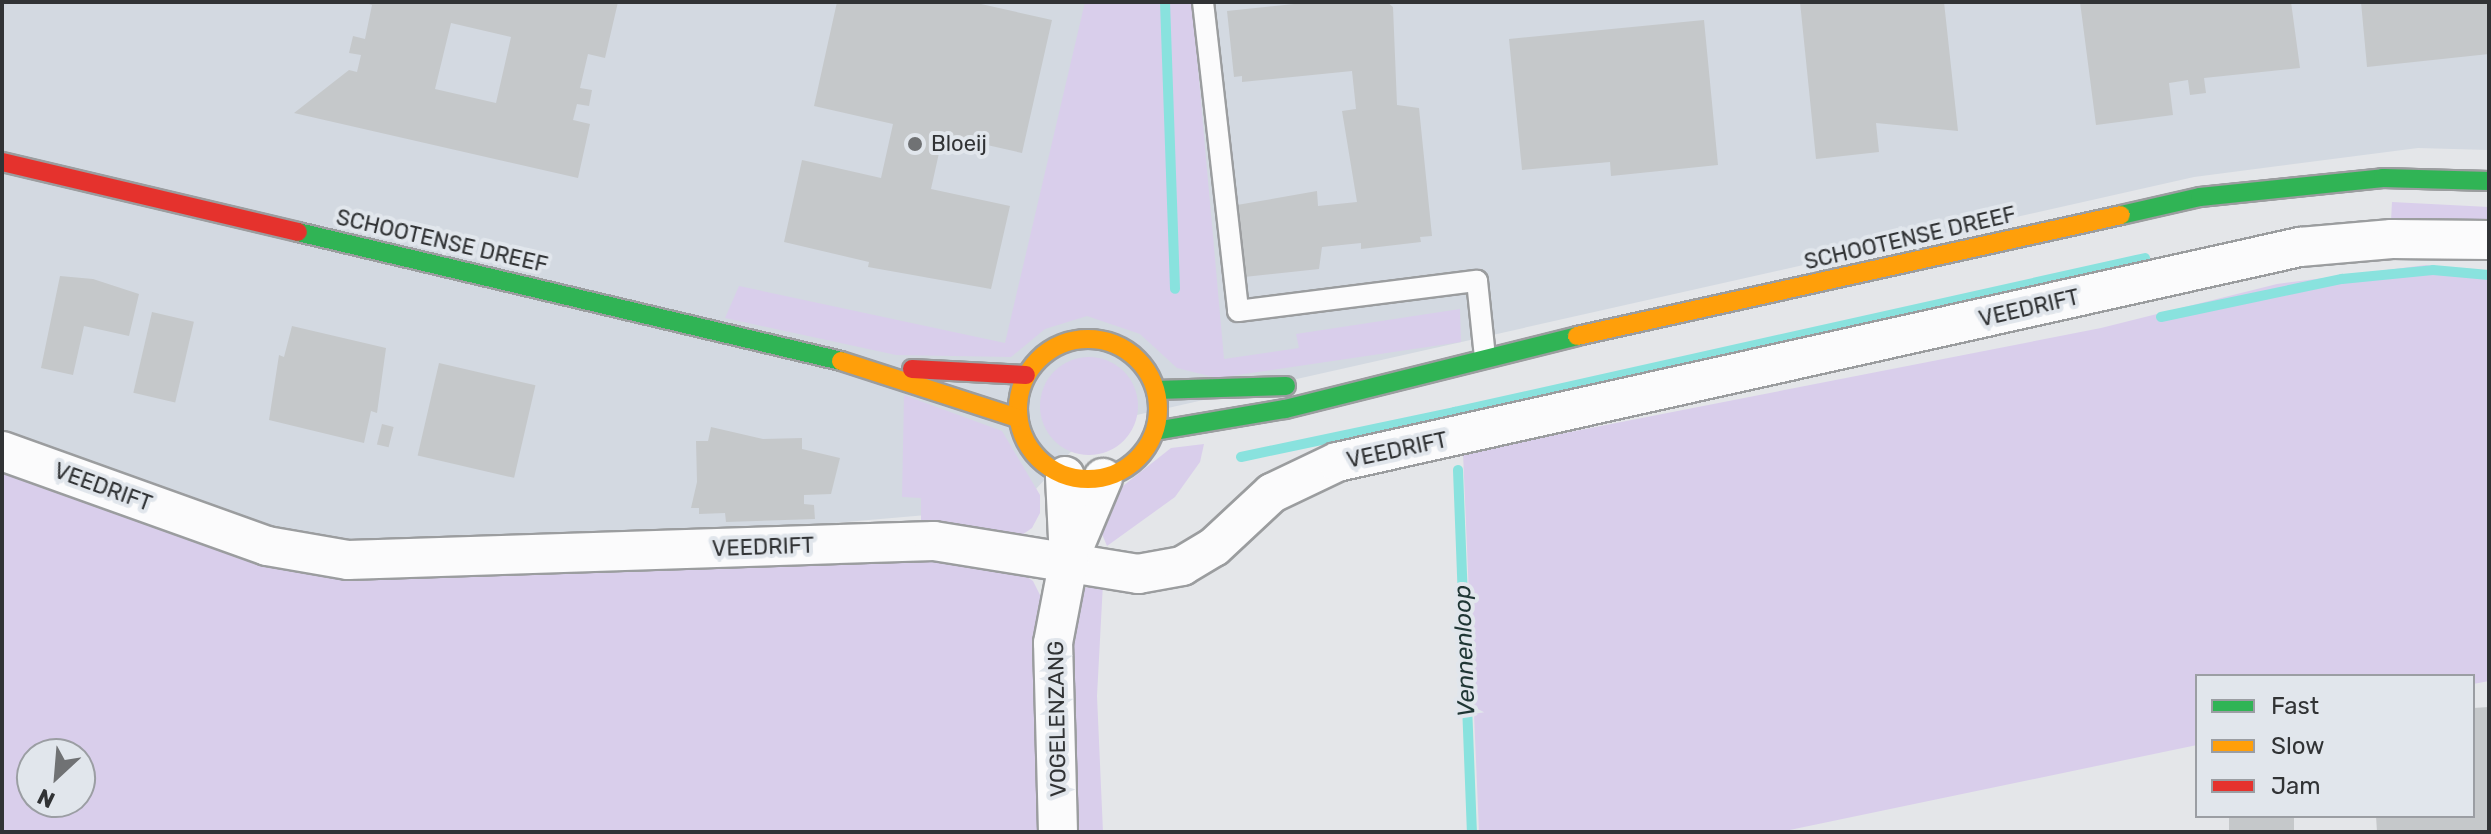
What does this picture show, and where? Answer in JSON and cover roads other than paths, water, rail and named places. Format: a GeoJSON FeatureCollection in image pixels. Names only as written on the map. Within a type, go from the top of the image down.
{"type":"FeatureCollection","features":[{"type":"Feature","properties":{"kind":"street","name":"SCHOOTENSE DREEF"},"geometry":{"type":"LineString","coordinates":[[2,162],[870,368],[1017,418]]}},
{"type":"Feature","properties":{"kind":"street","name":"SCHOOTENSE DREEF"},"geometry":{"type":"LineString","coordinates":[[1155,431],[1230,420],[1485,357],[2200,197],[2383,178],[2489,181]]}},
{"type":"Feature","properties":{"kind":"street","name":"VEEDRIFT"},"geometry":{"type":"LineString","coordinates":[[2,451],[267,546],[348,560],[934,541],[1069,559],[1138,574],[1182,566],[1214,547],[1272,493],[1337,462],[2300,247],[2392,239],[2489,240]]}},
{"type":"Feature","properties":{"kind":"street"},"geometry":{"type":"LineString","coordinates":[[1096,339],[1122,348],[1143,365],[1156,390],[1155,431],[1144,452],[1126,469],[1103,478],[1065,476],[1033,454],[1017,418],[1026,375],[1056,348],[1096,339]]}},
{"type":"Feature","properties":{"kind":"street","name":"SCHOOTENSE DREEF"},"geometry":{"type":"LineString","coordinates":[[870,368],[1026,375]]}},
{"type":"Feature","properties":{"kind":"street","name":"SCHOOTENSE DREEF"},"geometry":{"type":"LineString","coordinates":[[1156,390],[1349,390]]}},
{"type":"Feature","properties":{"kind":"street","name":"VOGELENZANG"},"geometry":{"type":"LineString","coordinates":[[1065,476],[1069,559]]}},
{"type":"Feature","properties":{"kind":"street","name":"VOGELENZANG"},"geometry":{"type":"LineString","coordinates":[[1058,832],[1053,643],[1069,559],[1103,478]]}},
{"type":"Feature","properties":{"kind":"lane"},"geometry":{"type":"LineString","coordinates":[[1203,2],[1238,311],[1477,281],[1485,357]]}},
{"type":"Feature","properties":{"kind":"waterway","name":"Vennenloop"},"geometry":{"type":"LineString","coordinates":[[1165,2],[1175,289]]}},
{"type":"Feature","properties":{"kind":"waterway"},"geometry":{"type":"LineString","coordinates":[[1455,412],[2145,258]]}},
{"type":"Feature","properties":{"kind":"waterway"},"geometry":{"type":"LineString","coordinates":[[2161,317],[2342,279],[2433,270],[2489,275]]}},
{"type":"Feature","properties":{"kind":"waterway","name":"Vennenloop"},"geometry":{"type":"LineString","coordinates":[[1241,457],[1455,412],[1455,418]]}},
{"type":"Feature","properties":{"kind":"waterway","name":"Vennenloop"},"geometry":{"type":"LineString","coordinates":[[1458,470],[1472,832]]}},
{"type":"Feature","properties":{"kind":"place","name":"Bloeij"},"geometry":{"type":"Point","coordinates":[915,144]}}]}
